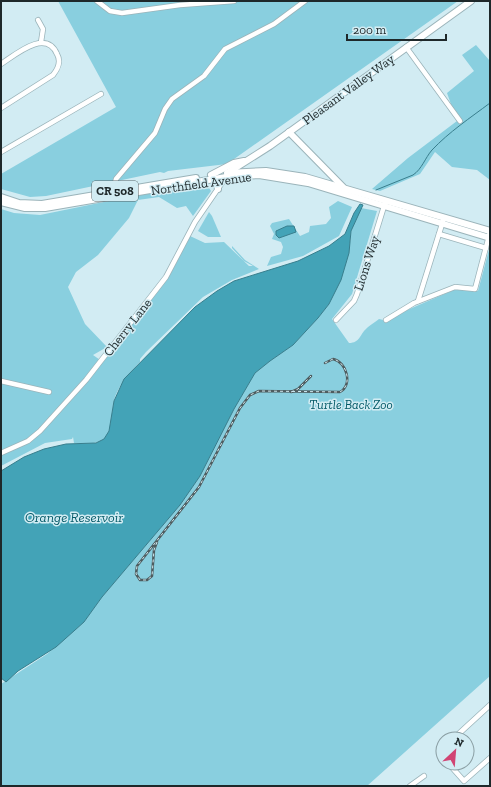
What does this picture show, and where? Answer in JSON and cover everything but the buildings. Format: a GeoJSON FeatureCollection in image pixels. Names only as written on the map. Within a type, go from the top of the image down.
{"type":"FeatureCollection","features":[{"type":"Feature","properties":{"kind":"main road","name":"Pleasant Valley Way"},"geometry":{"type":"LineString","coordinates":[[228,175],[245,161],[289,132],[471,1]]}},
{"type":"Feature","properties":{"kind":"main road"},"geometry":{"type":"LineString","coordinates":[[289,132],[344,188]]}},
{"type":"Feature","properties":{"kind":"main road"},"geometry":{"type":"LineString","coordinates":[[218,189],[218,184],[212,177],[234,163],[245,161]]}},
{"type":"Feature","properties":{"kind":"main road","name":"Northfield Avenue"},"geometry":{"type":"LineString","coordinates":[[1,196],[19,202],[42,204],[113,191],[249,171],[277,172],[490,235]]}},
{"type":"Feature","properties":{"kind":"main road","name":"Northfield Avenue"},"geometry":{"type":"LineString","coordinates":[[1,202],[25,208],[45,208],[212,177]]}},
{"type":"Feature","properties":{"kind":"main road","name":"Northfield Avenue"},"geometry":{"type":"LineString","coordinates":[[333,188],[344,188],[385,204]]}},
{"type":"Feature","properties":{"kind":"street"},"geometry":{"type":"LineString","coordinates":[[97,1],[110,11],[122,13],[180,5],[234,1]]}},
{"type":"Feature","properties":{"kind":"street"},"geometry":{"type":"LineString","coordinates":[[113,191],[116,179],[155,133],[165,109],[172,99],[204,76],[225,49],[274,24],[305,1]]}},
{"type":"Feature","properties":{"kind":"street"},"geometry":{"type":"LineString","coordinates":[[38,20],[43,29],[41,42]]}},
{"type":"Feature","properties":{"kind":"street"},"geometry":{"type":"LineString","coordinates":[[1,64],[33,44],[41,42],[52,47],[57,53],[59,60],[56,72],[1,108]]}},
{"type":"Feature","properties":{"kind":"street"},"geometry":{"type":"LineString","coordinates":[[406,47],[460,120]]}},
{"type":"Feature","properties":{"kind":"street"},"geometry":{"type":"LineString","coordinates":[[1,152],[102,94]]}},
{"type":"Feature","properties":{"kind":"street","name":"Cherry Lane"},"geometry":{"type":"LineString","coordinates":[[1,453],[28,441],[40,431],[80,387],[166,277],[195,222],[228,175]]}},
{"type":"Feature","properties":{"kind":"street","name":"Lions Way"},"geometry":{"type":"LineString","coordinates":[[336,320],[354,301],[357,294],[385,204]]}},
{"type":"Feature","properties":{"kind":"street"},"geometry":{"type":"LineString","coordinates":[[418,301],[443,221]]}},
{"type":"Feature","properties":{"kind":"street"},"geometry":{"type":"LineString","coordinates":[[439,234],[486,248]]}},
{"type":"Feature","properties":{"kind":"street"},"geometry":{"type":"LineString","coordinates":[[386,320],[418,301],[455,287],[475,289],[490,235]]}},
{"type":"Feature","properties":{"kind":"street"},"geometry":{"type":"LineString","coordinates":[[1,381],[49,392]]}},
{"type":"Feature","properties":{"kind":"street"},"geometry":{"type":"LineString","coordinates":[[461,731],[490,705]]}},
{"type":"Feature","properties":{"kind":"street"},"geometry":{"type":"LineString","coordinates":[[455,771],[464,781],[490,758]]}},
{"type":"Feature","properties":{"kind":"street"},"geometry":{"type":"LineString","coordinates":[[410,786],[424,776]]}},
{"type":"Feature","properties":{"kind":"green space"},"geometry":{"type":"Polygon","coordinates":[[[58,1],[458,1],[227,164],[168,171],[164,173],[160,172],[46,196],[30,197],[1,189],[1,174],[116,107],[58,1]]]}},
{"type":"Feature","properties":{"kind":"green space"},"geometry":{"type":"Polygon","coordinates":[[[476,45],[490,61],[490,180],[477,170],[452,167],[435,152],[420,174],[380,191],[372,189],[408,158],[457,121],[447,93],[474,71],[462,55],[476,45]]]}},
{"type":"Feature","properties":{"kind":"green space"},"geometry":{"type":"Polygon","coordinates":[[[192,184],[207,185],[211,191],[193,216],[186,206],[177,208],[159,197],[138,200],[129,218],[98,255],[76,272],[68,287],[85,324],[107,347],[93,355],[103,362],[171,273],[190,236],[205,243],[224,242],[249,266],[253,266],[244,261],[232,248],[232,246],[245,260],[259,269],[232,280],[203,297],[146,352],[140,359],[140,362],[122,383],[117,392],[109,431],[104,439],[93,443],[74,443],[73,437],[72,439],[45,443],[1,466],[1,209],[14,213],[40,215],[192,184]]]}},
{"type":"Feature","properties":{"kind":"green space"},"geometry":{"type":"Polygon","coordinates":[[[338,201],[352,207],[339,236],[303,256],[267,266],[271,257],[281,254],[283,247],[281,242],[272,239],[274,234],[270,226],[272,223],[289,219],[300,236],[309,232],[310,226],[326,224],[331,218],[329,207],[338,201]]]}},
{"type":"Feature","properties":{"kind":"green space","name":"Turtle Back Zoo"},"geometry":{"type":"Polygon","coordinates":[[[361,208],[377,211],[352,294],[332,319],[349,343],[353,343],[358,340],[366,329],[379,319],[388,321],[405,311],[456,289],[478,291],[490,246],[490,676],[367,786],[1,786],[1,684],[47,654],[84,622],[102,597],[180,505],[200,476],[234,409],[255,373],[293,345],[329,304],[351,239],[351,231],[361,208]]]}},
{"type":"Feature","properties":{"kind":"green space"},"geometry":{"type":"Polygon","coordinates":[[[209,212],[221,237],[208,237],[198,231],[209,212]]]}},
{"type":"Feature","properties":{"kind":"water","name":"Orange Reservoir"},"geometry":{"type":"Polygon","coordinates":[[[360,204],[363,205],[351,231],[349,253],[341,280],[329,304],[293,345],[255,373],[234,409],[200,476],[180,505],[102,597],[84,622],[56,647],[18,671],[6,682],[1,678],[1,471],[24,457],[44,449],[66,444],[96,443],[104,439],[109,431],[114,401],[124,379],[195,307],[234,281],[298,261],[329,246],[345,234],[354,213],[360,204]]]}},
{"type":"Feature","properties":{"kind":"water"},"geometry":{"type":"Polygon","coordinates":[[[287,226],[294,226],[296,232],[279,238],[276,235],[276,231],[287,226]]]}},
{"type":"Feature","properties":{"kind":"waterway"},"geometry":{"type":"LineString","coordinates":[[376,190],[413,175],[419,170],[432,150],[445,137],[490,103]]}},
{"type":"Feature","properties":{"kind":"railway"},"geometry":{"type":"LineString","coordinates":[[157,542],[154,550],[152,576],[147,580],[140,580],[136,574],[137,566],[199,487],[240,408],[250,395],[259,391],[340,392],[344,389],[346,384],[347,374],[345,369],[342,364],[333,359],[325,363]]}},
{"type":"Feature","properties":{"kind":"railway"},"geometry":{"type":"LineString","coordinates":[[291,392],[298,389],[311,376]]}}]}
